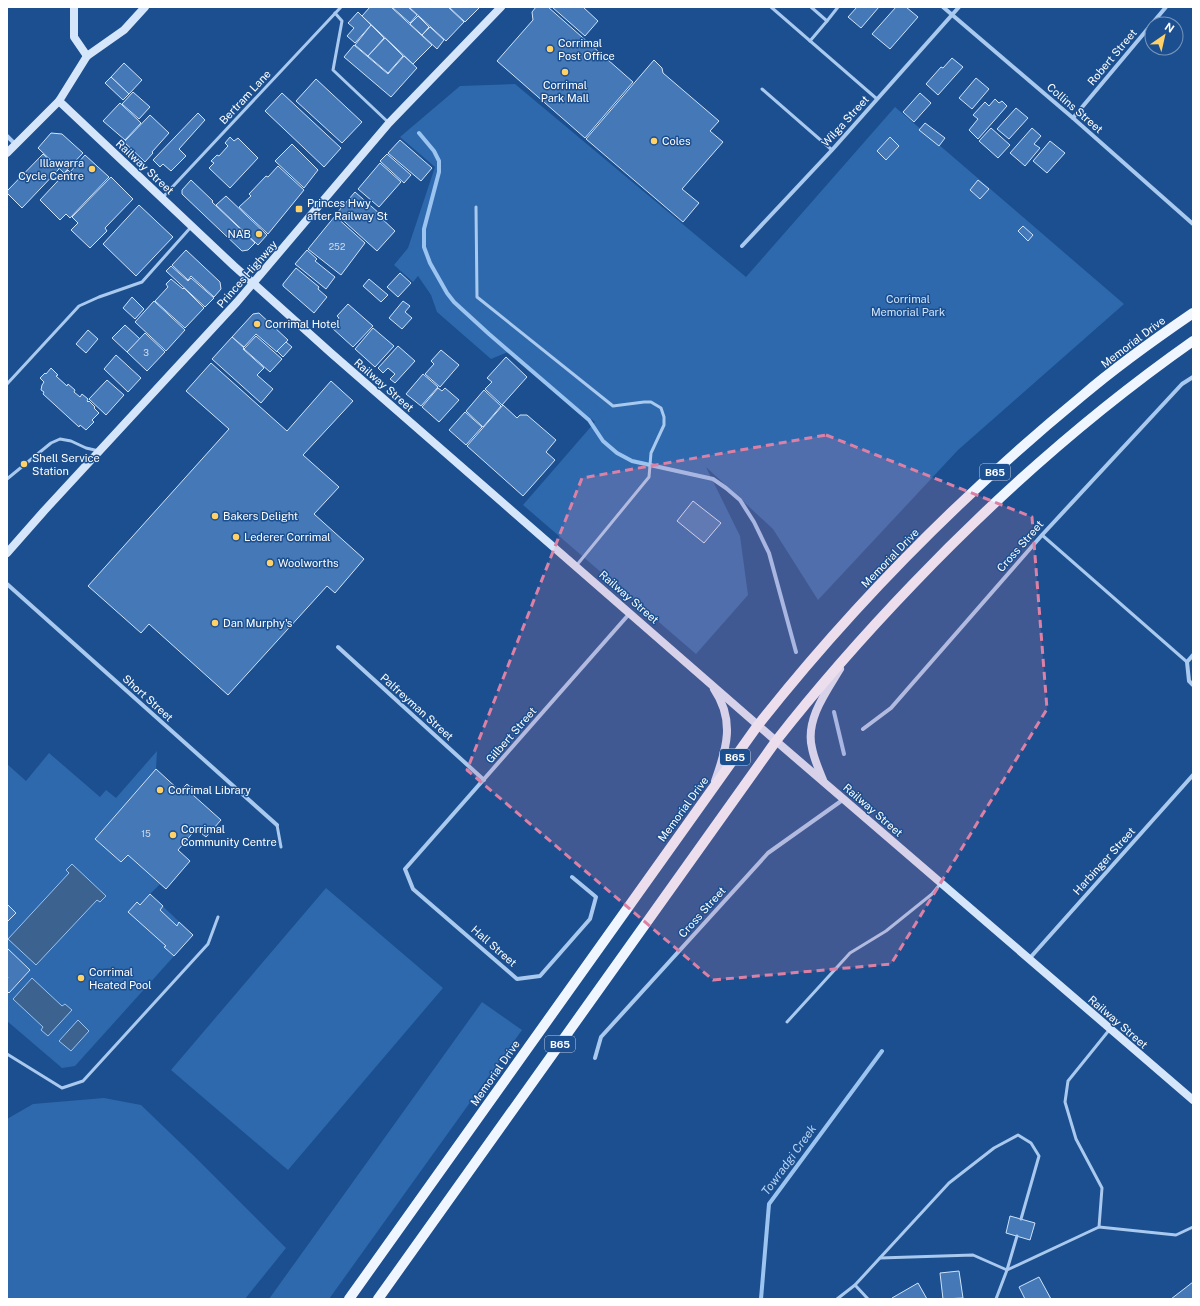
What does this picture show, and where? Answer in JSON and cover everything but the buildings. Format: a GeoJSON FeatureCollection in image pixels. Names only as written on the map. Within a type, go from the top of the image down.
{"type":"FeatureCollection","features":[{"type":"Feature","properties":{"kind":"main road"},"geometry":{"type":"LineString","coordinates":[[74,7],[74,37],[87,56]]}},
{"type":"Feature","properties":{"kind":"main road"},"geometry":{"type":"LineString","coordinates":[[7,153],[59,101],[87,56],[124,30],[145,7]]}},
{"type":"Feature","properties":{"kind":"main road","name":"Princes Highway"},"geometry":{"type":"LineString","coordinates":[[7,553],[254,283],[389,123],[501,7]]}},
{"type":"Feature","properties":{"kind":"main road","name":"Railway Street"},"geometry":{"type":"LineString","coordinates":[[59,101],[254,283],[454,461],[1193,1100]]}},
{"type":"Feature","properties":{"kind":"main road","name":"Memorial Drive"},"geometry":{"type":"LineString","coordinates":[[349,1299],[758,725],[817,653],[909,554],[1032,438],[1082,395],[1143,348],[1193,313]]}},
{"type":"Feature","properties":{"kind":"main road","name":"B65"},"geometry":{"type":"LineString","coordinates":[[378,1299],[776,741],[848,654],[928,568],[985,512],[1046,456],[1103,408],[1193,341]]}},
{"type":"Feature","properties":{"kind":"main road"},"geometry":{"type":"LineString","coordinates":[[824,782],[811,748],[810,733],[820,703],[848,654]]}},
{"type":"Feature","properties":{"kind":"main road"},"geometry":{"type":"LineString","coordinates":[[708,680],[722,705],[727,726],[724,758],[712,789]]}},
{"type":"Feature","properties":{"kind":"street","name":"Collins Street"},"geometry":{"type":"LineString","coordinates":[[943,7],[1073,118],[1193,224]]}},
{"type":"Feature","properties":{"kind":"street","name":"Wilga Street"},"geometry":{"type":"LineString","coordinates":[[742,246],[832,150],[959,7]]}},
{"type":"Feature","properties":{"kind":"street","name":"Robert Street"},"geometry":{"type":"LineString","coordinates":[[1073,118],[1166,7]]}},
{"type":"Feature","properties":{"kind":"street"},"geometry":{"type":"LineString","coordinates":[[7,136],[15,144]]}},
{"type":"Feature","properties":{"kind":"street","name":"Cross Street"},"geometry":{"type":"LineString","coordinates":[[863,729],[890,708],[1042,535],[1182,384],[1193,377]]}},
{"type":"Feature","properties":{"kind":"street","name":"Short Street"},"geometry":{"type":"LineString","coordinates":[[7,584],[277,825]]}},
{"type":"Feature","properties":{"kind":"street","name":"Gilbert Street"},"geometry":{"type":"LineString","coordinates":[[405,869],[630,613]]}},
{"type":"Feature","properties":{"kind":"street","name":"Palfreyman Street"},"geometry":{"type":"LineString","coordinates":[[338,648],[484,780]]}},
{"type":"Feature","properties":{"kind":"street"},"geometry":{"type":"LineString","coordinates":[[1193,655],[1187,662],[1189,681],[1193,685]]}},
{"type":"Feature","properties":{"kind":"street","name":"Harbinger Street"},"geometry":{"type":"LineString","coordinates":[[1029,959],[1193,775]]}},
{"type":"Feature","properties":{"kind":"street","name":"Cross Street"},"geometry":{"type":"LineString","coordinates":[[595,1058],[601,1037],[768,852],[844,799]]}},
{"type":"Feature","properties":{"kind":"street","name":"Hall Street"},"geometry":{"type":"LineString","coordinates":[[405,869],[413,889],[517,979],[540,976],[590,919],[596,897],[572,877]]}},
{"type":"Feature","properties":{"kind":"lane","name":"Bertram Lane"},"geometry":{"type":"LineString","coordinates":[[162,198],[341,7]]}},
{"type":"Feature","properties":{"kind":"lane"},"geometry":{"type":"LineString","coordinates":[[771,7],[877,99]]}},
{"type":"Feature","properties":{"kind":"lane"},"geometry":{"type":"LineString","coordinates":[[811,7],[827,20]]}},
{"type":"Feature","properties":{"kind":"lane"},"geometry":{"type":"LineString","coordinates":[[810,41],[838,7]]}},
{"type":"Feature","properties":{"kind":"lane"},"geometry":{"type":"LineString","coordinates":[[335,13],[342,21],[333,70],[389,123]]}},
{"type":"Feature","properties":{"kind":"lane"},"geometry":{"type":"LineString","coordinates":[[762,88],[832,150]]}},
{"type":"Feature","properties":{"kind":"lane"},"geometry":{"type":"LineString","coordinates":[[476,207],[477,297],[613,406],[651,402],[657,404],[661,408],[664,417],[664,425],[651,453],[649,477],[576,566]]}},
{"type":"Feature","properties":{"kind":"lane"},"geometry":{"type":"LineString","coordinates":[[7,384],[79,306],[99,296],[142,282],[192,226]]}},
{"type":"Feature","properties":{"kind":"lane"},"geometry":{"type":"LineString","coordinates":[[7,480],[51,443],[60,439],[71,441],[86,448],[101,451]]}},
{"type":"Feature","properties":{"kind":"lane"},"geometry":{"type":"LineString","coordinates":[[1042,535],[1187,662]]}},
{"type":"Feature","properties":{"kind":"lane"},"geometry":{"type":"LineString","coordinates":[[277,825],[281,847]]}},
{"type":"Feature","properties":{"kind":"lane"},"geometry":{"type":"LineString","coordinates":[[787,1022],[850,953],[886,931],[932,894],[941,883]]}},
{"type":"Feature","properties":{"kind":"lane"},"geometry":{"type":"LineString","coordinates":[[7,1054],[62,1088],[83,1081],[208,944],[218,918]]}},
{"type":"Feature","properties":{"kind":"lane"},"geometry":{"type":"LineString","coordinates":[[1099,1227],[1102,1188],[1076,1139],[1065,1102],[1068,1082],[1110,1029]]}},
{"type":"Feature","properties":{"kind":"lane"},"geometry":{"type":"LineString","coordinates":[[837,1299],[855,1286],[949,1183],[994,1148],[1018,1135],[1031,1143],[1039,1156],[1021,1219]]}},
{"type":"Feature","properties":{"kind":"lane"},"geometry":{"type":"LineString","coordinates":[[880,1258],[973,1255],[1007,1270],[1099,1227],[1176,1236],[1193,1227]]}},
{"type":"Feature","properties":{"kind":"lane"},"geometry":{"type":"LineString","coordinates":[[996,1299],[1007,1270],[1017,1236]]}},
{"type":"Feature","properties":{"kind":"lane"},"geometry":{"type":"LineString","coordinates":[[855,1286],[868,1299]]}},
{"type":"Feature","properties":{"kind":"highlighted area"},"geometry":{"type":"Polygon","coordinates":[[[826,435],[1032,517],[1047,709],[891,964],[713,980],[467,770],[582,478],[826,435]]]}},
{"type":"Feature","properties":{"kind":"green space","name":"Corrimal Memorial Park"},"geometry":{"type":"Polygon","coordinates":[[[515,84],[746,277],[895,107],[1124,304],[958,450],[818,600],[773,529],[706,467],[740,536],[748,595],[696,654],[523,505],[595,422],[508,352],[491,359],[437,312],[431,295],[418,276],[413,282],[394,265],[408,248],[435,167],[400,137],[460,86],[515,84]]]}},
{"type":"Feature","properties":{"kind":"green space","name":"Corrimal Heated Pool"},"geometry":{"type":"Polygon","coordinates":[[[157,751],[156,769],[95,839],[121,862],[128,855],[160,884],[150,894],[193,935],[75,1066],[62,1068],[7,1021],[7,764],[26,781],[49,753],[100,797],[106,790],[116,798],[157,751]]]}},
{"type":"Feature","properties":{"kind":"green space"},"geometry":{"type":"Polygon","coordinates":[[[326,888],[443,988],[288,1170],[171,1070],[326,888]]]}},
{"type":"Feature","properties":{"kind":"green space"},"geometry":{"type":"Polygon","coordinates":[[[482,1002],[522,1030],[329,1299],[269,1299],[482,1002]]]}},
{"type":"Feature","properties":{"kind":"green space"},"geometry":{"type":"Polygon","coordinates":[[[104,1098],[141,1105],[286,1248],[245,1299],[7,1299],[7,1119],[33,1104],[104,1098]]]}},
{"type":"Feature","properties":{"kind":"shaded area"},"geometry":{"type":"Polygon","coordinates":[[[72,864],[106,896],[100,902],[97,900],[36,965],[8,939],[69,873],[66,870],[72,864]]]}},
{"type":"Feature","properties":{"kind":"shaded area"},"geometry":{"type":"Polygon","coordinates":[[[32,978],[62,1006],[65,1004],[72,1010],[48,1036],[41,1030],[43,1027],[13,999],[32,978]]]}},
{"type":"Feature","properties":{"kind":"shaded area"},"geometry":{"type":"Polygon","coordinates":[[[78,1020],[89,1031],[71,1051],[59,1041],[78,1020]]]}},
{"type":"Feature","properties":{"kind":"waterway"},"geometry":{"type":"LineString","coordinates":[[419,133],[434,151],[439,161],[439,172],[424,229],[424,247],[430,263],[447,293],[454,302],[489,334],[589,420],[603,441],[617,453],[632,461],[713,479],[740,500],[754,522],[769,553],[796,652]]}},
{"type":"Feature","properties":{"kind":"waterway"},"geometry":{"type":"LineString","coordinates":[[834,712],[844,754]]}},
{"type":"Feature","properties":{"kind":"waterway","name":"Towradgi Creek"},"geometry":{"type":"LineString","coordinates":[[761,1299],[769,1204],[882,1051]]}},
{"type":"Feature","properties":{"kind":"place","name":"Corrimal Post Office"},"geometry":{"type":"Point","coordinates":[550,49]}},
{"type":"Feature","properties":{"kind":"place","name":"Corrimal Park Mall"},"geometry":{"type":"Point","coordinates":[565,72]}},
{"type":"Feature","properties":{"kind":"place","name":"Coles"},"geometry":{"type":"Point","coordinates":[654,141]}},
{"type":"Feature","properties":{"kind":"place","name":"Illawarra Cycle Centre"},"geometry":{"type":"Point","coordinates":[92,169]}},
{"type":"Feature","properties":{"kind":"place","name":"Princes Hwy after Railway St"},"geometry":{"type":"Point","coordinates":[299,209]}},
{"type":"Feature","properties":{"kind":"place","name":"NAB"},"geometry":{"type":"Point","coordinates":[259,234]}},
{"type":"Feature","properties":{"kind":"place","name":"Corrimal Hotel"},"geometry":{"type":"Point","coordinates":[257,324]}},
{"type":"Feature","properties":{"kind":"place","name":"Shell Service Station"},"geometry":{"type":"Point","coordinates":[24,464]}},
{"type":"Feature","properties":{"kind":"place","name":"Bakers Delight"},"geometry":{"type":"Point","coordinates":[215,516]}},
{"type":"Feature","properties":{"kind":"place","name":"Lederer Corrimal"},"geometry":{"type":"Point","coordinates":[236,537]}},
{"type":"Feature","properties":{"kind":"place","name":"Woolworths"},"geometry":{"type":"Point","coordinates":[270,563]}},
{"type":"Feature","properties":{"kind":"place","name":"Dan Murphy's"},"geometry":{"type":"Point","coordinates":[215,623]}},
{"type":"Feature","properties":{"kind":"place","name":"Corrimal Library"},"geometry":{"type":"Point","coordinates":[160,790]}},
{"type":"Feature","properties":{"kind":"place","name":"Corrimal Community Centre"},"geometry":{"type":"Point","coordinates":[173,835]}},
{"type":"Feature","properties":{"kind":"place","name":"Corrimal Heated Pool"},"geometry":{"type":"Point","coordinates":[81,978]}}]}
